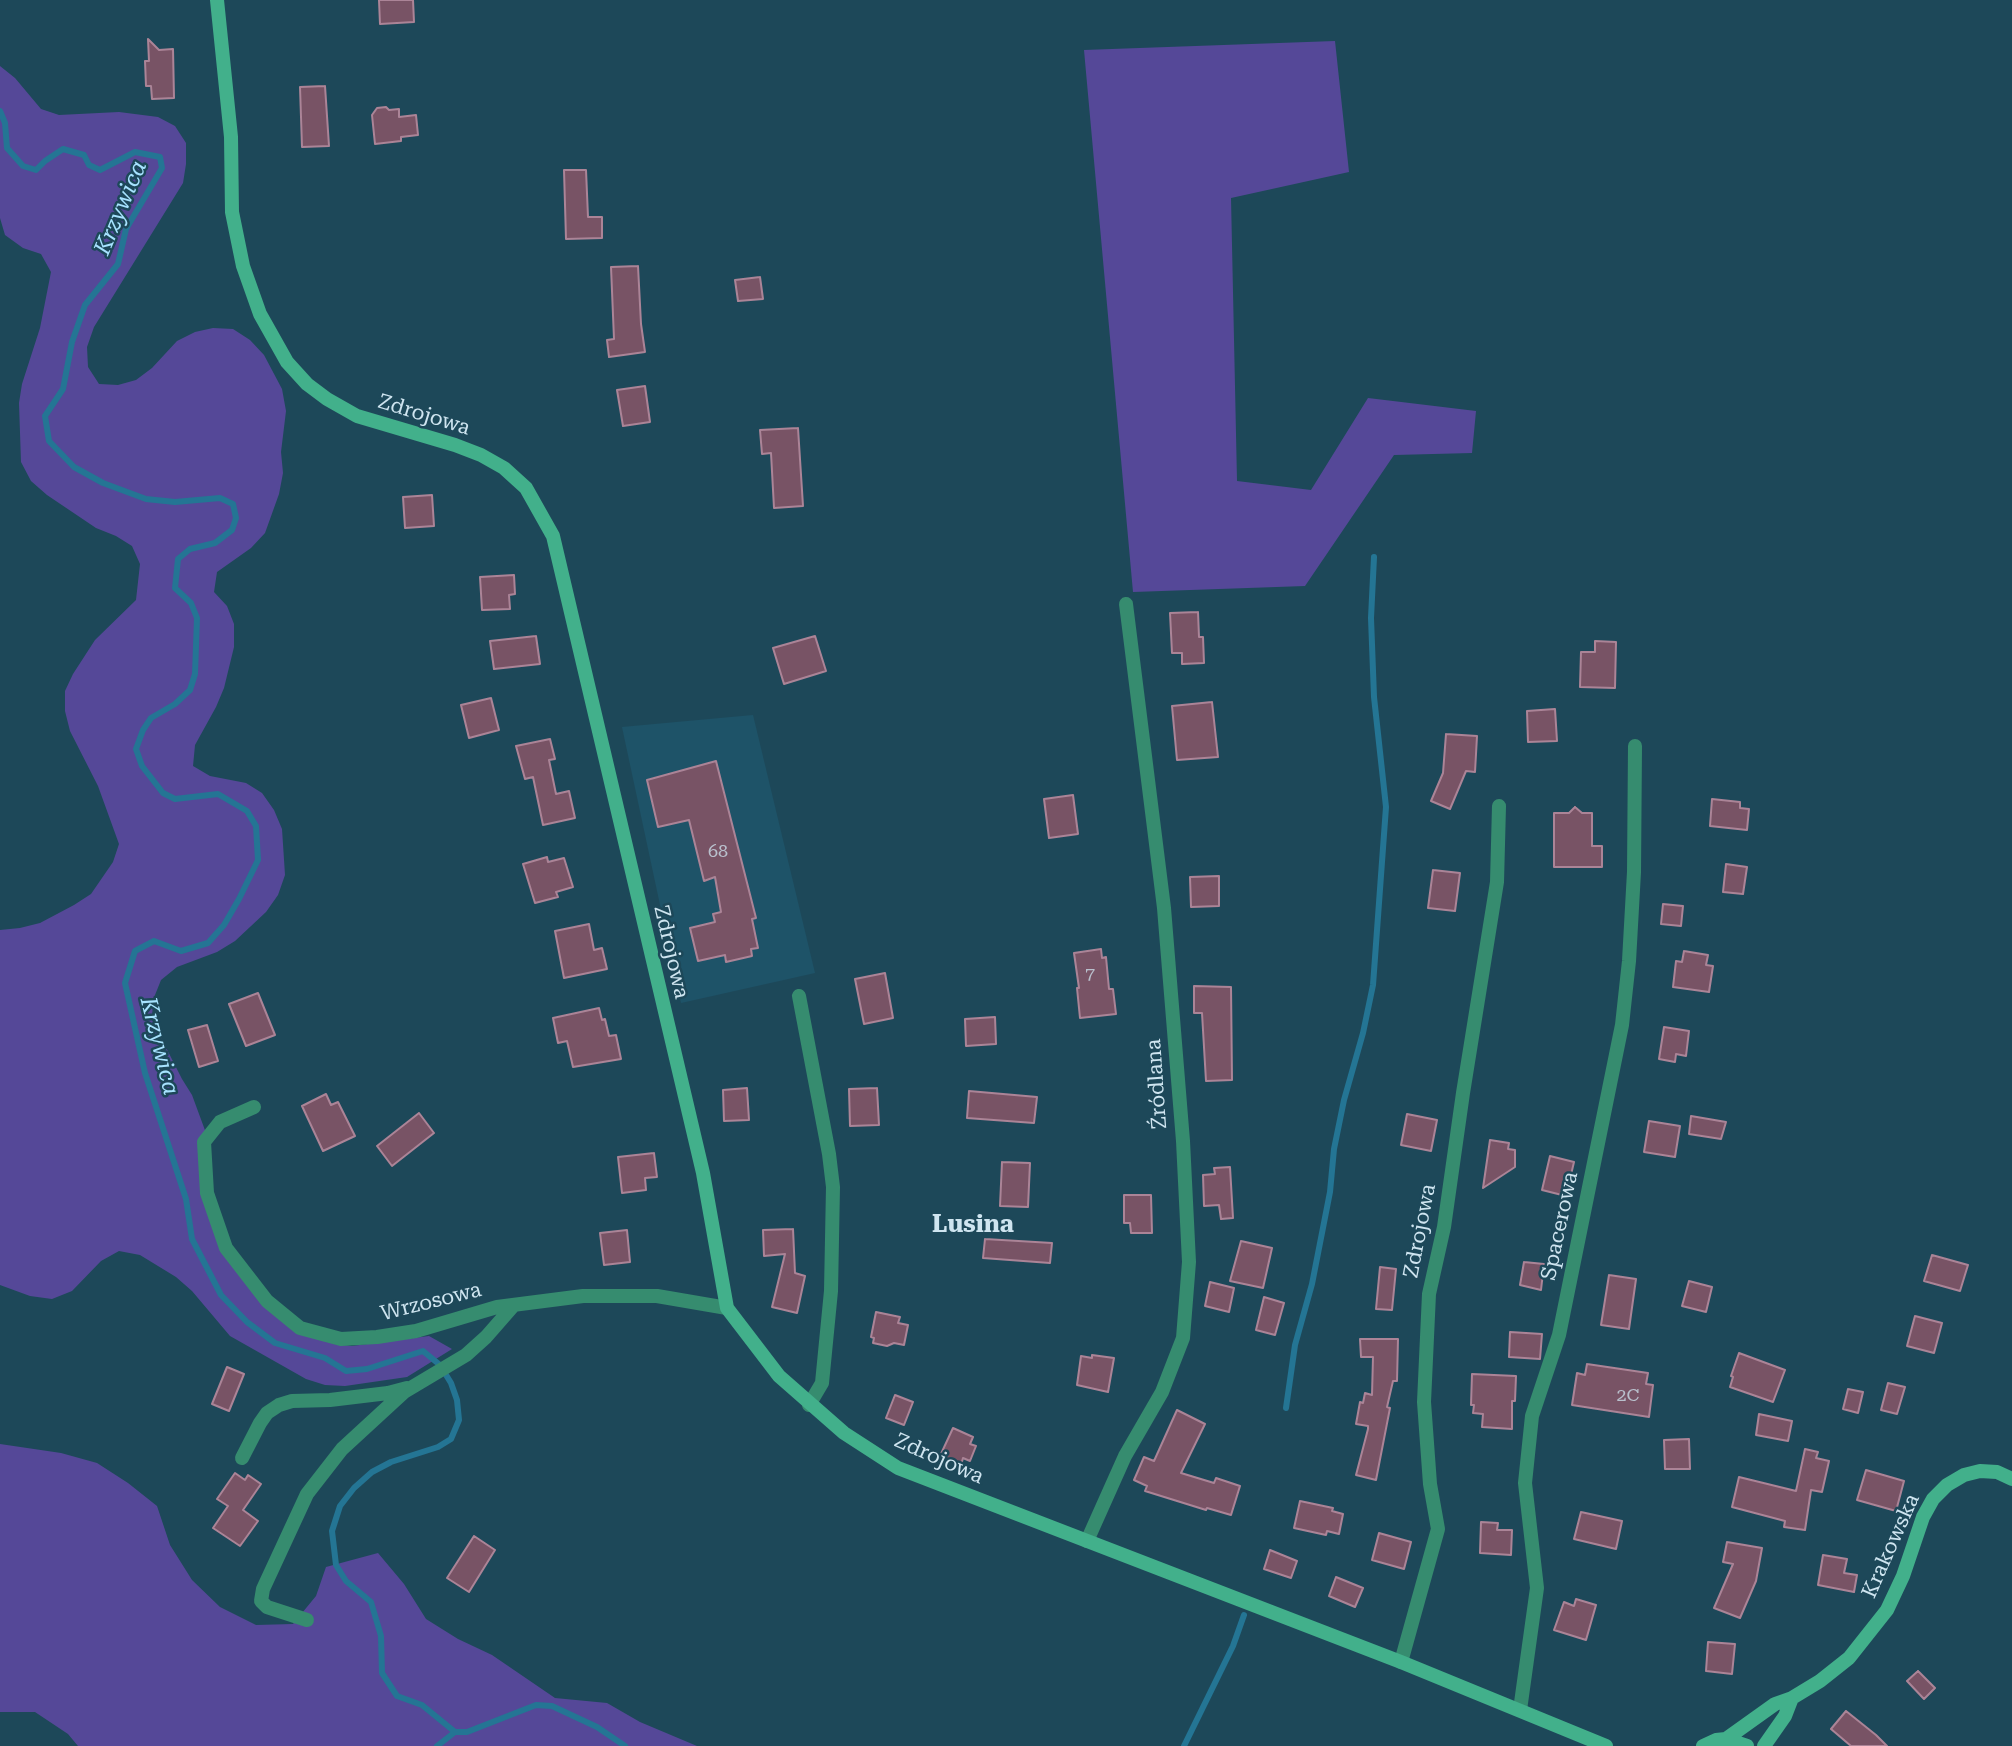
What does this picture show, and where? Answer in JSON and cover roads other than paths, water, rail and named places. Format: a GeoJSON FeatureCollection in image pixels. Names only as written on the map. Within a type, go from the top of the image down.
{"type":"FeatureCollection","features":[{"type":"Feature","properties":{"kind":"street","name":"Zdrojowa"},"geometry":{"type":"LineString","coordinates":[[217,0],[231,137],[232,212],[243,266],[260,314],[287,362],[307,384],[357,416],[455,445],[504,468],[526,488],[553,536],[703,1173],[727,1308],[779,1376],[844,1433],[898,1468],[1401,1662],[1606,1746]]}},
{"type":"Feature","properties":{"kind":"street","name":"Źródlana"},"geometry":{"type":"LineString","coordinates":[[1087,1541],[1125,1456],[1163,1392],[1183,1339],[1189,1262],[1182,1128],[1164,908],[1126,604]]}},
{"type":"Feature","properties":{"kind":"street","name":"Spacerowa"},"geometry":{"type":"LineString","coordinates":[[1520,1710],[1537,1588],[1525,1483],[1532,1416],[1559,1335],[1622,1025],[1634,872],[1635,746]]}},
{"type":"Feature","properties":{"kind":"street","name":"Zdrojowa"},"geometry":{"type":"LineString","coordinates":[[1401,1662],[1437,1529],[1430,1484],[1424,1402],[1429,1294],[1444,1227],[1462,1093],[1497,882],[1499,806]]}},
{"type":"Feature","properties":{"kind":"street"},"geometry":{"type":"LineString","coordinates":[[799,996],[834,1187],[832,1268],[822,1383],[809,1405]]}},
{"type":"Feature","properties":{"kind":"street","name":"Wrzosowa"},"geometry":{"type":"LineString","coordinates":[[254,1107],[220,1122],[204,1142],[207,1193],[226,1248],[267,1301],[300,1328],[341,1339],[377,1337],[416,1331],[497,1307],[583,1296],[657,1296],[727,1308]]}},
{"type":"Feature","properties":{"kind":"street"},"geometry":{"type":"LineString","coordinates":[[307,1620],[267,1607],[261,1601],[263,1589],[307,1494],[320,1474],[342,1449],[412,1386],[466,1354],[486,1337],[514,1305]]}},
{"type":"Feature","properties":{"kind":"street"},"geometry":{"type":"LineString","coordinates":[[242,1458],[260,1423],[267,1413],[279,1405],[309,1398],[330,1400],[388,1393],[412,1386]]}},
{"type":"Feature","properties":{"kind":"street","name":"Krakowska"},"geometry":{"type":"LineString","coordinates":[[1703,1746],[1726,1739],[1775,1704],[1792,1698],[1821,1681],[1849,1658],[1887,1610],[1903,1576],[1923,1517],[1933,1499],[1947,1485],[1964,1475],[1980,1471],[1997,1472],[2012,1479]]}},
{"type":"Feature","properties":{"kind":"street"},"geometry":{"type":"LineString","coordinates":[[1764,1746],[1785,1716],[1792,1698]]}},
{"type":"Feature","properties":{"kind":"street"},"geometry":{"type":"LineString","coordinates":[[1726,1739],[1747,1746]]}},
{"type":"Feature","properties":{"kind":"waterway","name":"Krzywica"},"geometry":{"type":"LineString","coordinates":[[0,111],[5,123],[7,148],[23,166],[36,170],[63,149],[84,155],[89,165],[100,170],[135,152],[160,157],[162,168],[126,229],[118,264],[85,305],[72,342],[63,389],[45,416],[49,441],[74,467],[103,483],[146,499],[175,502],[220,498],[233,504],[236,518],[232,530],[215,543],[190,549],[178,559],[175,588],[191,603],[197,618],[195,674],[190,690],[175,704],[151,718],[136,749],[142,766],[163,793],[175,799],[218,794],[247,811],[256,826],[258,860],[224,925],[208,943],[181,951],[154,941],[135,951],[125,983],[145,1073],[186,1199],[192,1239],[221,1295],[247,1322],[275,1343],[325,1358],[346,1371],[367,1369],[423,1351],[440,1365],[451,1383],[457,1400],[459,1420],[451,1439],[438,1447],[391,1462],[372,1472],[354,1488],[340,1506],[332,1531],[336,1565],[346,1581],[371,1602],[381,1636],[382,1673],[397,1696],[422,1705],[455,1732],[467,1732],[536,1705],[552,1706],[597,1727],[625,1746]]}},
{"type":"Feature","properties":{"kind":"waterway"},"geometry":{"type":"LineString","coordinates":[[1286,1408],[1295,1345],[1312,1284],[1330,1192],[1334,1149],[1344,1100],[1373,985],[1386,807],[1374,697],[1371,618],[1374,557]]}},
{"type":"Feature","properties":{"kind":"waterway"},"geometry":{"type":"LineString","coordinates":[[1184,1746],[1233,1646],[1244,1615]]}},
{"type":"Feature","properties":{"kind":"waterway"},"geometry":{"type":"LineString","coordinates":[[437,1746],[455,1732]]}},
{"type":"Feature","properties":{"kind":"district","name":"Lusina"},"geometry":{"type":"Point","coordinates":[973,1225]}}]}
